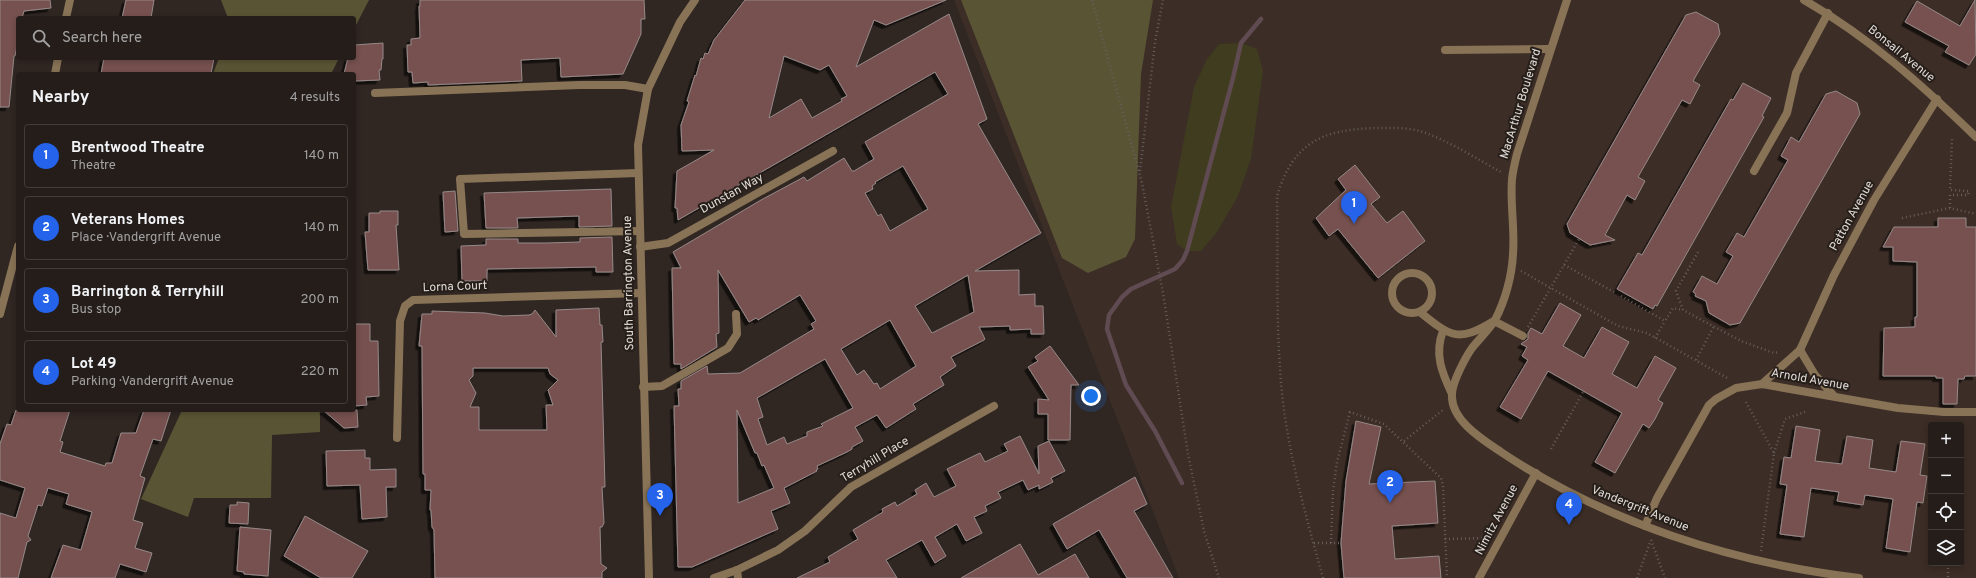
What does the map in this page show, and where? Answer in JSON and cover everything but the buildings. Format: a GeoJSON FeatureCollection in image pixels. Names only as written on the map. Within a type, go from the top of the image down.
{"type":"FeatureCollection","features":[{"type":"Feature","properties":{"kind":"street"},"geometry":{"type":"LineString","coordinates":[[66,16],[70,0]]}},
{"type":"Feature","properties":{"kind":"street","name":"South Barrington Avenue"},"geometry":{"type":"LineString","coordinates":[[648,578],[638,145],[648,89],[680,22],[695,0]]}},
{"type":"Feature","properties":{"kind":"street","name":"MacArthur Boulevard"},"geometry":{"type":"LineString","coordinates":[[1452,394],[1458,374],[1471,350],[1494,321],[1508,288],[1512,262],[1512,178],[1517,154],[1567,0]]}},
{"type":"Feature","properties":{"kind":"street","name":"Bonsall Avenue"},"geometry":{"type":"LineString","coordinates":[[1804,0],[1828,13],[1867,40],[1937,99],[1976,137]]}},
{"type":"Feature","properties":{"kind":"street"},"geometry":{"type":"LineString","coordinates":[[1754,171],[1787,113],[1796,73],[1828,13]]}},
{"type":"Feature","properties":{"kind":"street"},"geometry":{"type":"LineString","coordinates":[[1445,50],[1550,49]]}},
{"type":"Feature","properties":{"kind":"street"},"geometry":{"type":"LineString","coordinates":[[55,72],[58,60]]}},
{"type":"Feature","properties":{"kind":"street"},"geometry":{"type":"LineString","coordinates":[[375,93],[586,85],[625,85],[648,89]]}},
{"type":"Feature","properties":{"kind":"street","name":"Patton Avenue"},"geometry":{"type":"LineString","coordinates":[[1762,384],[1800,350],[1834,275],[1874,200],[1937,99]]}},
{"type":"Feature","properties":{"kind":"street","name":"Dunstan Way"},"geometry":{"type":"LineString","coordinates":[[640,247],[668,244],[833,151]]}},
{"type":"Feature","properties":{"kind":"street"},"geometry":{"type":"LineString","coordinates":[[638,173],[460,179],[464,234],[640,231]]}},
{"type":"Feature","properties":{"kind":"street"},"geometry":{"type":"LineString","coordinates":[[0,314],[16,254]]}},
{"type":"Feature","properties":{"kind":"street"},"geometry":{"type":"LineString","coordinates":[[1420,312],[1432,298],[1430,285],[1427,280],[1416,273],[1402,276],[1393,285],[1392,299],[1400,310],[1407,312],[1420,312],[1443,331],[1466,335],[1475,332],[1494,321],[1523,336]]}},
{"type":"Feature","properties":{"kind":"street","name":"Lorna Court"},"geometry":{"type":"LineString","coordinates":[[396,438],[400,321],[405,306],[413,300],[641,293]]}},
{"type":"Feature","properties":{"kind":"street"},"geometry":{"type":"LineString","coordinates":[[643,387],[662,386],[728,348],[737,334],[736,314]]}},
{"type":"Feature","properties":{"kind":"street","name":"Vandergrift Avenue"},"geometry":{"type":"LineString","coordinates":[[1443,331],[1439,341],[1438,359],[1443,376],[1452,394],[1454,405],[1462,421],[1474,434],[1536,473],[1572,494],[1644,526],[1725,553],[1803,570],[1859,578]]}},
{"type":"Feature","properties":{"kind":"street"},"geometry":{"type":"LineString","coordinates":[[1800,350],[1814,375],[1834,396]]}},
{"type":"Feature","properties":{"kind":"street","name":"Arnold Avenue"},"geometry":{"type":"LineString","coordinates":[[1644,526],[1657,498],[1709,405],[1736,388],[1762,384],[1898,408],[1944,412],[1976,412]]}},
{"type":"Feature","properties":{"kind":"street","name":"Terryhill Place"},"geometry":{"type":"LineString","coordinates":[[714,578],[738,574],[778,550],[794,539],[851,487],[860,481],[994,406]]}},
{"type":"Feature","properties":{"kind":"street","name":"Nimitz Avenue"},"geometry":{"type":"LineString","coordinates":[[1479,578],[1536,473]]}},
{"type":"Feature","properties":{"kind":"path"},"geometry":{"type":"LineString","coordinates":[[1092,0],[1139,174],[1163,293],[1188,454],[1204,531],[1219,578]]}},
{"type":"Feature","properties":{"kind":"path"},"geometry":{"type":"LineString","coordinates":[[1139,174],[1155,42],[1163,0]]}},
{"type":"Feature","properties":{"kind":"path"},"geometry":{"type":"LineString","coordinates":[[1323,578],[1297,485],[1287,428],[1280,368],[1277,196],[1283,175],[1297,154],[1316,140],[1338,131],[1394,128],[1422,132],[1482,160],[1512,178]]}},
{"type":"Feature","properties":{"kind":"path"},"geometry":{"type":"LineString","coordinates":[[1950,208],[1950,195],[1968,195],[1968,191],[1950,190],[1952,138]]}},
{"type":"Feature","properties":{"kind":"path"},"geometry":{"type":"LineString","coordinates":[[1902,218],[1950,208],[1976,214]]}},
{"type":"Feature","properties":{"kind":"path"},"geometry":{"type":"LineString","coordinates":[[1523,336],[1579,239]]}},
{"type":"Feature","properties":{"kind":"path"},"geometry":{"type":"LineString","coordinates":[[1683,310],[1676,291],[1698,252]]}},
{"type":"Feature","properties":{"kind":"path"},"geometry":{"type":"LineString","coordinates":[[1512,262],[1521,271],[1618,326],[1647,333],[1730,379]]}},
{"type":"Feature","properties":{"kind":"path"},"geometry":{"type":"LineString","coordinates":[[1564,264],[1616,293]]}},
{"type":"Feature","properties":{"kind":"path"},"geometry":{"type":"LineString","coordinates":[[1622,296],[1665,321]]}},
{"type":"Feature","properties":{"kind":"path"},"geometry":{"type":"LineString","coordinates":[[1655,338],[1673,308],[1683,310],[1741,341],[1774,353],[1800,350]]}},
{"type":"Feature","properties":{"kind":"path"},"geometry":{"type":"LineString","coordinates":[[1696,360],[1714,326]]}},
{"type":"Feature","properties":{"kind":"path"},"geometry":{"type":"LineString","coordinates":[[1551,449],[1583,392]]}},
{"type":"Feature","properties":{"kind":"path"},"geometry":{"type":"LineString","coordinates":[[1746,402],[1774,453]]}},
{"type":"Feature","properties":{"kind":"path"},"geometry":{"type":"LineString","coordinates":[[1404,441],[1444,409]]}},
{"type":"Feature","properties":{"kind":"path"},"geometry":{"type":"LineString","coordinates":[[1331,543],[1333,491],[1337,462],[1350,412],[1384,424],[1404,441],[1441,478],[1443,485],[1447,578]]}},
{"type":"Feature","properties":{"kind":"path"},"geometry":{"type":"LineString","coordinates":[[1761,553],[1774,453],[1785,419],[1805,412]]}},
{"type":"Feature","properties":{"kind":"path"},"geometry":{"type":"LineString","coordinates":[[1446,539],[1488,538]]}},
{"type":"Feature","properties":{"kind":"path"},"geometry":{"type":"LineString","coordinates":[[1637,578],[1651,540],[1665,578]]}},
{"type":"Feature","properties":{"kind":"path"},"geometry":{"type":"LineString","coordinates":[[1314,543],[1341,543]]}},
{"type":"Feature","properties":{"kind":"path"},"geometry":{"type":"LineString","coordinates":[[1948,566],[1948,576]]}},
{"type":"Feature","properties":{"kind":"shaded area"},"geometry":{"type":"Polygon","coordinates":[[[221,0],[369,0],[356,25],[356,16],[227,16],[221,0]]]}},
{"type":"Feature","properties":{"kind":"shaded area"},"geometry":{"type":"Polygon","coordinates":[[[954,0],[1976,0],[1976,578],[1179,578],[954,0]]]}},
{"type":"Feature","properties":{"kind":"shaded area"},"geometry":{"type":"Polygon","coordinates":[[[961,0],[1153,0],[1141,74],[1135,239],[1126,257],[1088,273],[1062,258],[961,0]]]}},
{"type":"Feature","properties":{"kind":"shaded area"},"geometry":{"type":"Polygon","coordinates":[[[1241,43],[1257,49],[1263,71],[1251,159],[1238,196],[1217,232],[1201,251],[1187,251],[1177,244],[1171,207],[1194,87],[1207,59],[1219,44],[1241,43]]]}},
{"type":"Feature","properties":{"kind":"shaded area"},"geometry":{"type":"Polygon","coordinates":[[[218,60],[338,60],[332,72],[214,72],[218,60]]]}},
{"type":"Feature","properties":{"kind":"shaded area"},"geometry":{"type":"Polygon","coordinates":[[[181,412],[320,412],[320,432],[272,435],[271,498],[194,498],[188,517],[141,499],[181,412]]]}},
{"type":"Feature","properties":{"kind":"waterway"},"geometry":{"type":"LineString","coordinates":[[1182,483],[1155,431],[1126,385],[1107,329],[1109,315],[1122,297],[1131,289],[1175,269],[1183,260],[1187,251],[1241,43],[1261,19]]}},
{"type":"Feature","properties":{"kind":"place","name":"Brentwood Theatre"},"geometry":{"type":"Point","coordinates":[1354,224]}},
{"type":"Feature","properties":{"kind":"place","name":"Veterans Homes"},"geometry":{"type":"Point","coordinates":[1390,503]}},
{"type":"Feature","properties":{"kind":"place","name":"Barrington & Terryhill"},"geometry":{"type":"Point","coordinates":[660,516]}},
{"type":"Feature","properties":{"kind":"place","name":"Lot 49"},"geometry":{"type":"Point","coordinates":[1569,525]}}]}
